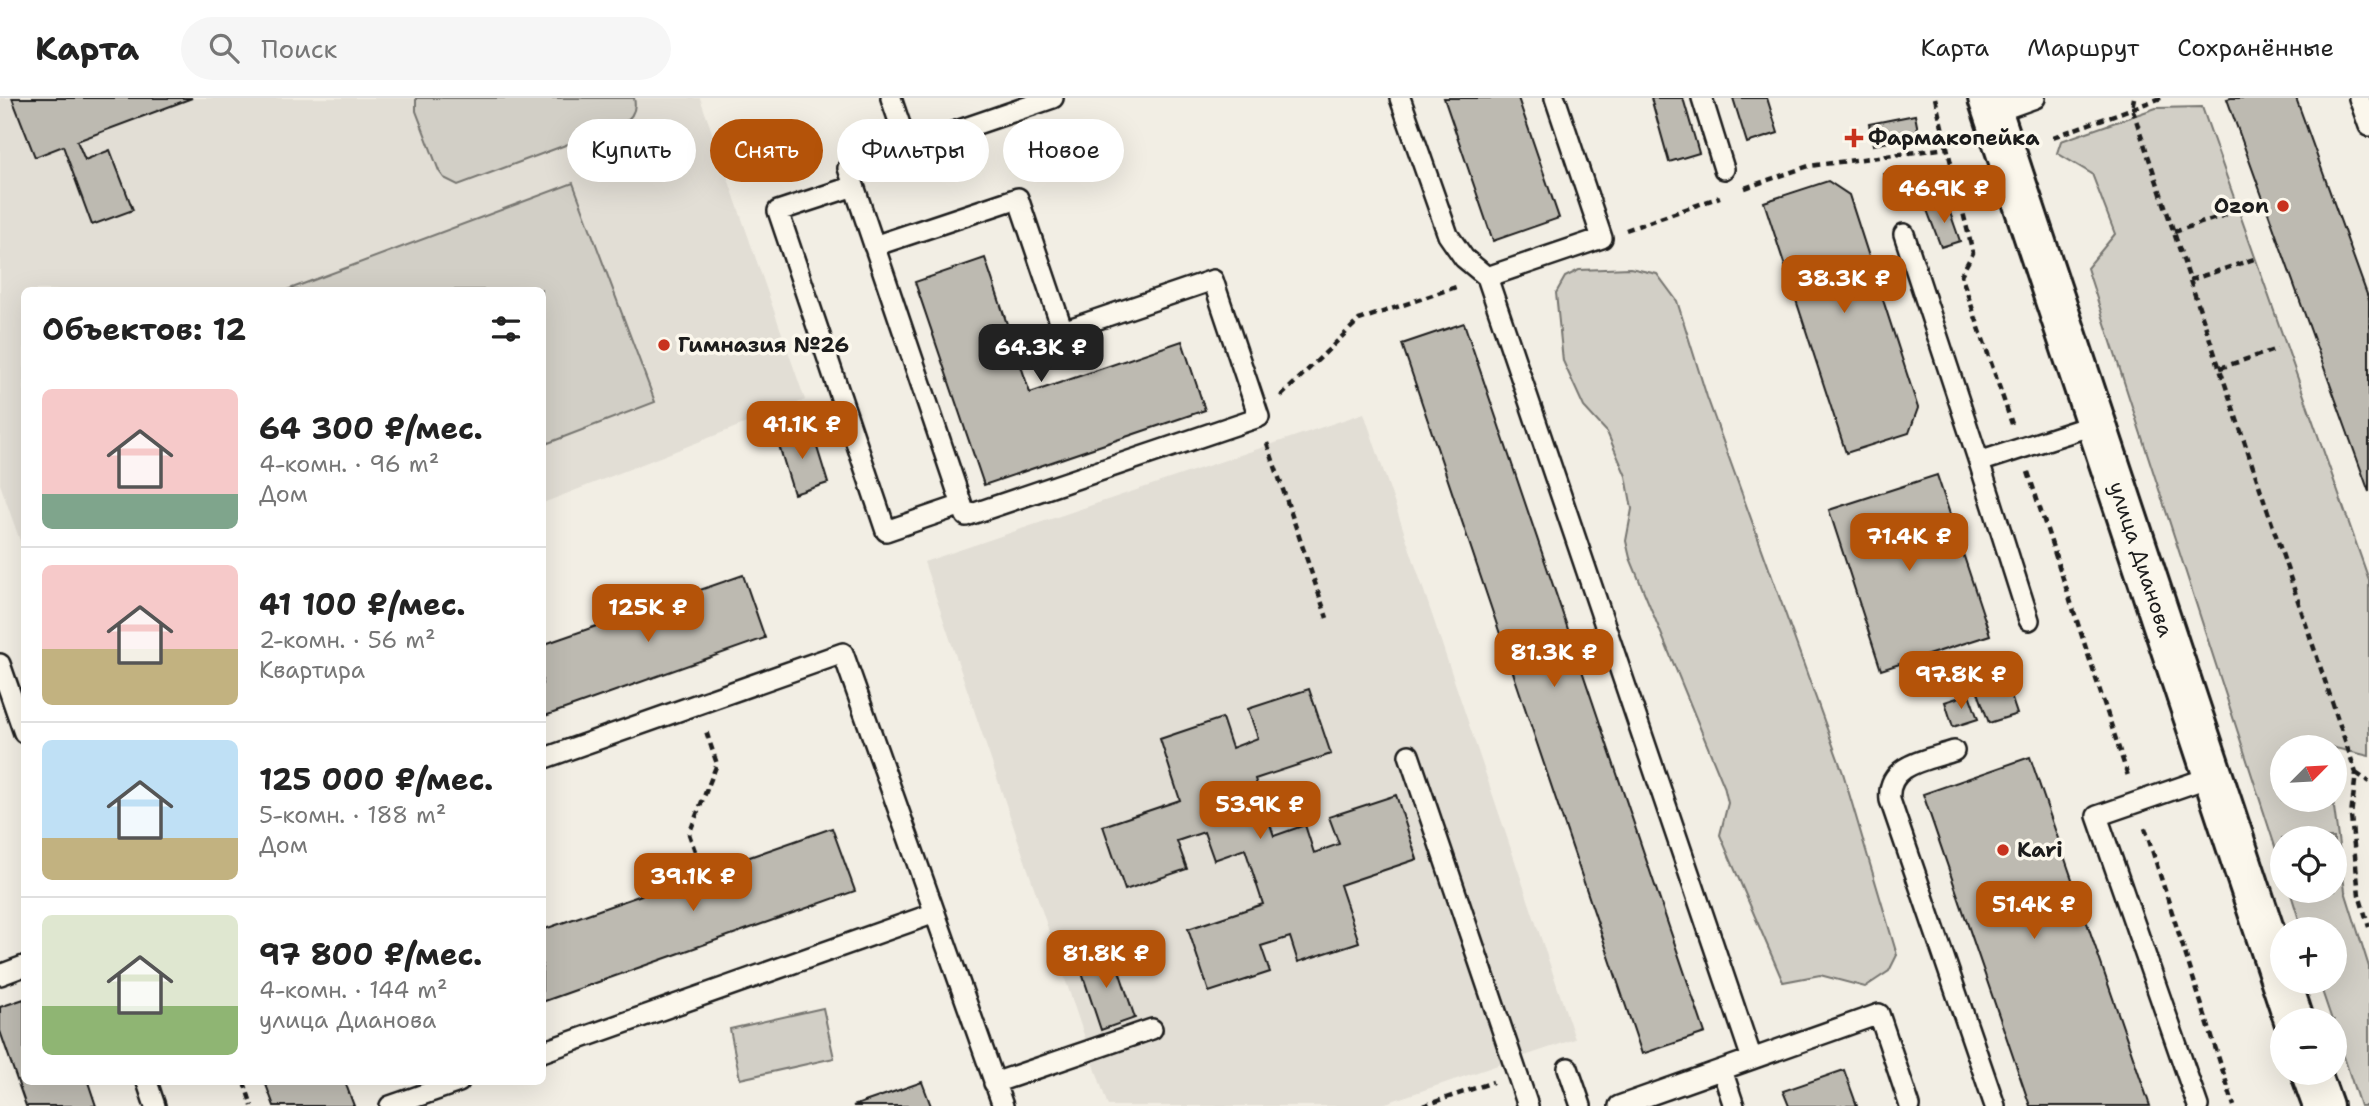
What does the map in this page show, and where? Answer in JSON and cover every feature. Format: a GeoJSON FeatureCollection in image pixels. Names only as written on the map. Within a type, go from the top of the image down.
{"type":"FeatureCollection","features":[{"type":"Feature","properties":{"kind":"main road","name":"улица Дианова"},"geometry":{"type":"LineString","coordinates":[[1991,105],[2290,1008]]}},
{"type":"Feature","properties":{"kind":"main road"},"geometry":{"type":"LineString","coordinates":[[2315,1085],[2323,1106]]}},
{"type":"Feature","properties":{"kind":"lane"},"geometry":{"type":"LineString","coordinates":[[891,98],[898,119]]}},
{"type":"Feature","properties":{"kind":"lane"},"geometry":{"type":"LineString","coordinates":[[989,120],[1053,98]]}},
{"type":"Feature","properties":{"kind":"lane"},"geometry":{"type":"LineString","coordinates":[[1400,98],[1448,235],[1464,258],[1487,277],[1752,1059]]}},
{"type":"Feature","properties":{"kind":"lane"},"geometry":{"type":"LineString","coordinates":[[1487,277],[1602,238],[1555,98]]}},
{"type":"Feature","properties":{"kind":"lane"},"geometry":{"type":"LineString","coordinates":[[1702,98],[1724,169]]}},
{"type":"Feature","properties":{"kind":"lane"},"geometry":{"type":"LineString","coordinates":[[1991,105],[2035,98]]}},
{"type":"Feature","properties":{"kind":"lane"},"geometry":{"type":"LineString","coordinates":[[2359,98],[2369,127]]}},
{"type":"Feature","properties":{"kind":"lane"},"geometry":{"type":"LineString","coordinates":[[853,182],[874,246],[966,516],[1259,417],[1213,280],[1063,331],[1018,198],[874,246]]}},
{"type":"Feature","properties":{"kind":"lane"},"geometry":{"type":"LineString","coordinates":[[854,186],[778,211],[886,531],[962,505]]}},
{"type":"Feature","properties":{"kind":"lane"},"geometry":{"type":"LineString","coordinates":[[1904,234],[2029,620]]}},
{"type":"Feature","properties":{"kind":"lane"},"geometry":{"type":"LineString","coordinates":[[1979,462],[2096,424]]}},
{"type":"Feature","properties":{"kind":"lane"},"geometry":{"type":"LineString","coordinates":[[546,759],[843,653],[1003,1106]]}},
{"type":"Feature","properties":{"kind":"lane"},"geometry":{"type":"LineString","coordinates":[[0,664],[21,724]]}},
{"type":"Feature","properties":{"kind":"lane"},"geometry":{"type":"LineString","coordinates":[[1954,751],[1907,766],[1898,772],[1889,790],[1890,800],[1995,1106]]}},
{"type":"Feature","properties":{"kind":"lane"},"geometry":{"type":"LineString","coordinates":[[1409,755],[1528,1106]]}},
{"type":"Feature","properties":{"kind":"lane"},"geometry":{"type":"LineString","coordinates":[[2198,1106],[2097,816],[2213,776]]}},
{"type":"Feature","properties":{"kind":"lane"},"geometry":{"type":"LineString","coordinates":[[546,1051],[935,913]]}},
{"type":"Feature","properties":{"kind":"lane"},"geometry":{"type":"LineString","coordinates":[[0,975],[21,967]]}},
{"type":"Feature","properties":{"kind":"lane"},"geometry":{"type":"LineString","coordinates":[[1619,1106],[1879,1014],[1910,1106]]}},
{"type":"Feature","properties":{"kind":"lane"},"geometry":{"type":"LineString","coordinates":[[994,1083],[1152,1030]]}},
{"type":"Feature","properties":{"kind":"lane"},"geometry":{"type":"LineString","coordinates":[[1568,1068],[1581,1106]]}},
{"type":"Feature","properties":{"kind":"lane"},"geometry":{"type":"LineString","coordinates":[[1722,1070],[1734,1106]]}},
{"type":"Feature","properties":{"kind":"lane"},"geometry":{"type":"LineString","coordinates":[[148,1085],[155,1106]]}},
{"type":"Feature","properties":{"kind":"lane"},"geometry":{"type":"LineString","coordinates":[[390,1106],[450,1085]]}},
{"type":"Feature","properties":{"kind":"path"},"geometry":{"type":"LineString","coordinates":[[2134,98],[2132,108],[2356,773],[2351,816],[2359,895],[2369,927]]}},
{"type":"Feature","properties":{"kind":"path"},"geometry":{"type":"LineString","coordinates":[[2053,137],[2161,98]]}},
{"type":"Feature","properties":{"kind":"path"},"geometry":{"type":"LineString","coordinates":[[1744,188],[1809,166],[1947,148]]}},
{"type":"Feature","properties":{"kind":"path"},"geometry":{"type":"LineString","coordinates":[[1602,238],[1731,193]]}},
{"type":"Feature","properties":{"kind":"path"},"geometry":{"type":"LineString","coordinates":[[2174,232],[2240,210]]}},
{"type":"Feature","properties":{"kind":"path"},"geometry":{"type":"LineString","coordinates":[[2190,280],[2254,259]]}},
{"type":"Feature","properties":{"kind":"path"},"geometry":{"type":"LineString","coordinates":[[1327,618],[1259,417],[1359,320],[1487,277]]}},
{"type":"Feature","properties":{"kind":"path"},"geometry":{"type":"LineString","coordinates":[[2220,368],[2277,349]]}},
{"type":"Feature","properties":{"kind":"path"},"geometry":{"type":"LineString","coordinates":[[697,705],[717,764],[689,834],[703,874]]}},
{"type":"Feature","properties":{"kind":"path"},"geometry":{"type":"LineString","coordinates":[[2356,773],[2369,782]]}},
{"type":"Feature","properties":{"kind":"path"},"geometry":{"type":"LineString","coordinates":[[2137,802],[2234,1106]]}},
{"type":"Feature","properties":{"kind":"path"},"geometry":{"type":"LineString","coordinates":[[1423,1106],[1517,1074]]}},
{"type":"Feature","properties":{"kind":"path"},"geometry":{"type":"LineString","coordinates":[[245,1085],[253,1106]]}},
{"type":"Feature","properties":{"kind":"shaded area","name":"Гимназия №26"},"geometry":{"type":"Polygon","coordinates":[[[0,98],[700,98],[710,127],[710,182],[729,182],[805,400],[546,502],[546,287],[21,287],[21,544],[0,484],[0,98]]]}},
{"type":"Feature","properties":{"kind":"shaded area"},"geometry":{"type":"Polygon","coordinates":[[[416,98],[634,98],[635,106],[628,119],[567,119],[567,144],[458,185],[444,178],[439,171],[416,111],[416,98]]]}},
{"type":"Feature","properties":{"kind":"shaded area"},"geometry":{"type":"Polygon","coordinates":[[[2202,107],[2369,580],[2369,756],[2347,751],[2347,735],[2270,735],[2270,812],[2335,812],[2336,826],[2270,826],[2270,831],[2087,268],[2115,234],[2092,174],[2057,153],[2061,141],[2156,108],[2202,107]]]}},
{"type":"Feature","properties":{"kind":"shaded area"},"geometry":{"type":"Polygon","coordinates":[[[573,183],[655,402],[546,444],[546,287],[295,287],[573,183]]]}},
{"type":"Feature","properties":{"kind":"shaded area"},"geometry":{"type":"Polygon","coordinates":[[[1630,268],[1657,274],[1677,301],[1707,397],[1843,773],[1897,955],[1889,971],[1865,987],[1820,975],[1783,982],[1720,835],[1728,803],[1724,786],[1630,558],[1626,541],[1632,509],[1626,476],[1607,432],[1584,407],[1563,361],[1556,293],[1565,277],[1579,270],[1630,268]]]}},
{"type":"Feature","properties":{"kind":"shaded area"},"geometry":{"type":"Polygon","coordinates":[[[1364,413],[1575,1039],[1377,1106],[1108,1106],[924,562],[1364,413]]]}},
{"type":"Feature","properties":{"kind":"shaded area"},"geometry":{"type":"Polygon","coordinates":[[[2347,897],[2369,967],[2369,1106],[2360,1106],[2347,1066],[2347,1008],[2328,1008],[2323,994],[2347,994],[2347,917],[2298,917],[2294,903],[2347,903],[2347,897]]]}},
{"type":"Feature","properties":{"kind":"shaded area"},"geometry":{"type":"Polygon","coordinates":[[[823,1008],[834,1058],[740,1079],[730,1029],[823,1008]]]}},
{"type":"Feature","properties":{"kind":"building"},"geometry":{"type":"Polygon","coordinates":[[[12,98],[192,98],[77,141],[85,160],[110,150],[133,210],[92,225],[63,146],[35,157],[12,98]]]}},
{"type":"Feature","properties":{"kind":"building"},"geometry":{"type":"Polygon","coordinates":[[[1444,98],[1518,98],[1559,218],[1493,241],[1444,98]]]}},
{"type":"Feature","properties":{"kind":"building"},"geometry":{"type":"Polygon","coordinates":[[[1651,98],[1683,98],[1699,153],[1669,162],[1651,98]]]}},
{"type":"Feature","properties":{"kind":"building"},"geometry":{"type":"Polygon","coordinates":[[[1733,98],[1767,98],[1778,133],[1747,143],[1733,98]]]}},
{"type":"Feature","properties":{"kind":"building"},"geometry":{"type":"Polygon","coordinates":[[[2296,98],[2369,300],[2369,492],[2227,99],[2296,98]]]}},
{"type":"Feature","properties":{"kind":"building"},"geometry":{"type":"Polygon","coordinates":[[[1915,115],[1919,136],[1873,145],[1869,124],[1915,115]]]}},
{"type":"Feature","properties":{"kind":"building"},"geometry":{"type":"Polygon","coordinates":[[[1898,170],[1904,192],[1891,195],[1884,174],[1898,170]]]}},
{"type":"Feature","properties":{"kind":"building"},"geometry":{"type":"Polygon","coordinates":[[[1828,181],[1849,195],[1918,408],[1909,433],[1846,453],[1764,202],[1828,181]]]}},
{"type":"Feature","properties":{"kind":"building"},"geometry":{"type":"Polygon","coordinates":[[[1947,204],[1960,241],[1941,247],[1927,210],[1947,204]]]}},
{"type":"Feature","properties":{"kind":"building"},"geometry":{"type":"Polygon","coordinates":[[[985,258],[1030,393],[1182,341],[1205,410],[984,485],[915,282],[985,258]]]}},
{"type":"Feature","properties":{"kind":"building"},"geometry":{"type":"Polygon","coordinates":[[[1464,323],[1705,1033],[1642,1054],[1402,344],[1464,323]]]}},
{"type":"Feature","properties":{"kind":"building"},"geometry":{"type":"Polygon","coordinates":[[[811,428],[828,483],[794,494],[777,439],[811,428]]]}},
{"type":"Feature","properties":{"kind":"building"},"geometry":{"type":"Polygon","coordinates":[[[1937,475],[1990,635],[1881,670],[1829,510],[1937,475]]]}},
{"type":"Feature","properties":{"kind":"building"},"geometry":{"type":"Polygon","coordinates":[[[743,575],[765,638],[546,716],[546,644],[743,575]]]}},
{"type":"Feature","properties":{"kind":"building"},"geometry":{"type":"Polygon","coordinates":[[[1997,654],[2017,714],[1989,723],[1968,664],[1997,654]]]}},
{"type":"Feature","properties":{"kind":"building"},"geometry":{"type":"Polygon","coordinates":[[[1309,689],[1331,754],[1255,779],[1274,836],[1305,825],[1314,853],[1339,844],[1329,817],[1396,795],[1417,859],[1340,885],[1359,942],[1298,962],[1290,937],[1261,946],[1270,972],[1209,992],[1188,929],[1263,904],[1245,849],[1214,860],[1204,832],[1177,841],[1187,869],[1125,890],[1103,826],[1180,800],[1160,739],[1222,718],[1232,748],[1258,738],[1248,709],[1309,689]]]}},
{"type":"Feature","properties":{"kind":"building"},"geometry":{"type":"Polygon","coordinates":[[[1969,694],[1978,719],[1953,727],[1945,702],[1969,694]]]}},
{"type":"Feature","properties":{"kind":"building"},"geometry":{"type":"Polygon","coordinates":[[[2030,757],[2150,1106],[2030,1106],[1923,794],[2030,757]]]}},
{"type":"Feature","properties":{"kind":"building"},"geometry":{"type":"Polygon","coordinates":[[[832,828],[855,891],[546,1001],[546,929],[832,828]]]}},
{"type":"Feature","properties":{"kind":"building"},"geometry":{"type":"Polygon","coordinates":[[[1112,950],[1135,1018],[1101,1030],[1078,961],[1112,950]]]}},
{"type":"Feature","properties":{"kind":"building"},"geometry":{"type":"Polygon","coordinates":[[[21,1000],[21,1085],[89,1085],[96,1106],[26,1106],[0,1031],[0,1007],[21,1000]]]}},
{"type":"Feature","properties":{"kind":"building"},"geometry":{"type":"Polygon","coordinates":[[[1844,1070],[1857,1106],[1789,1106],[1783,1091],[1844,1070]]]}},
{"type":"Feature","properties":{"kind":"building"},"geometry":{"type":"Polygon","coordinates":[[[922,1082],[931,1106],[853,1106],[922,1082]]]}},
{"type":"Feature","properties":{"kind":"building"},"geometry":{"type":"Polygon","coordinates":[[[266,1085],[346,1085],[354,1106],[274,1106],[266,1085]]]}},
{"type":"Feature","properties":{"kind":"place","name":"Фармакопейка"},"geometry":{"type":"Point","coordinates":[1854,138]}},
{"type":"Feature","properties":{"kind":"place","name":"Ozon"},"geometry":{"type":"Point","coordinates":[2283,206]}},
{"type":"Feature","properties":{"kind":"place","name":"Гимназия №26"},"geometry":{"type":"Point","coordinates":[664,345]}},
{"type":"Feature","properties":{"kind":"place","name":"Kari"},"geometry":{"type":"Point","coordinates":[2003,850]}}]}
